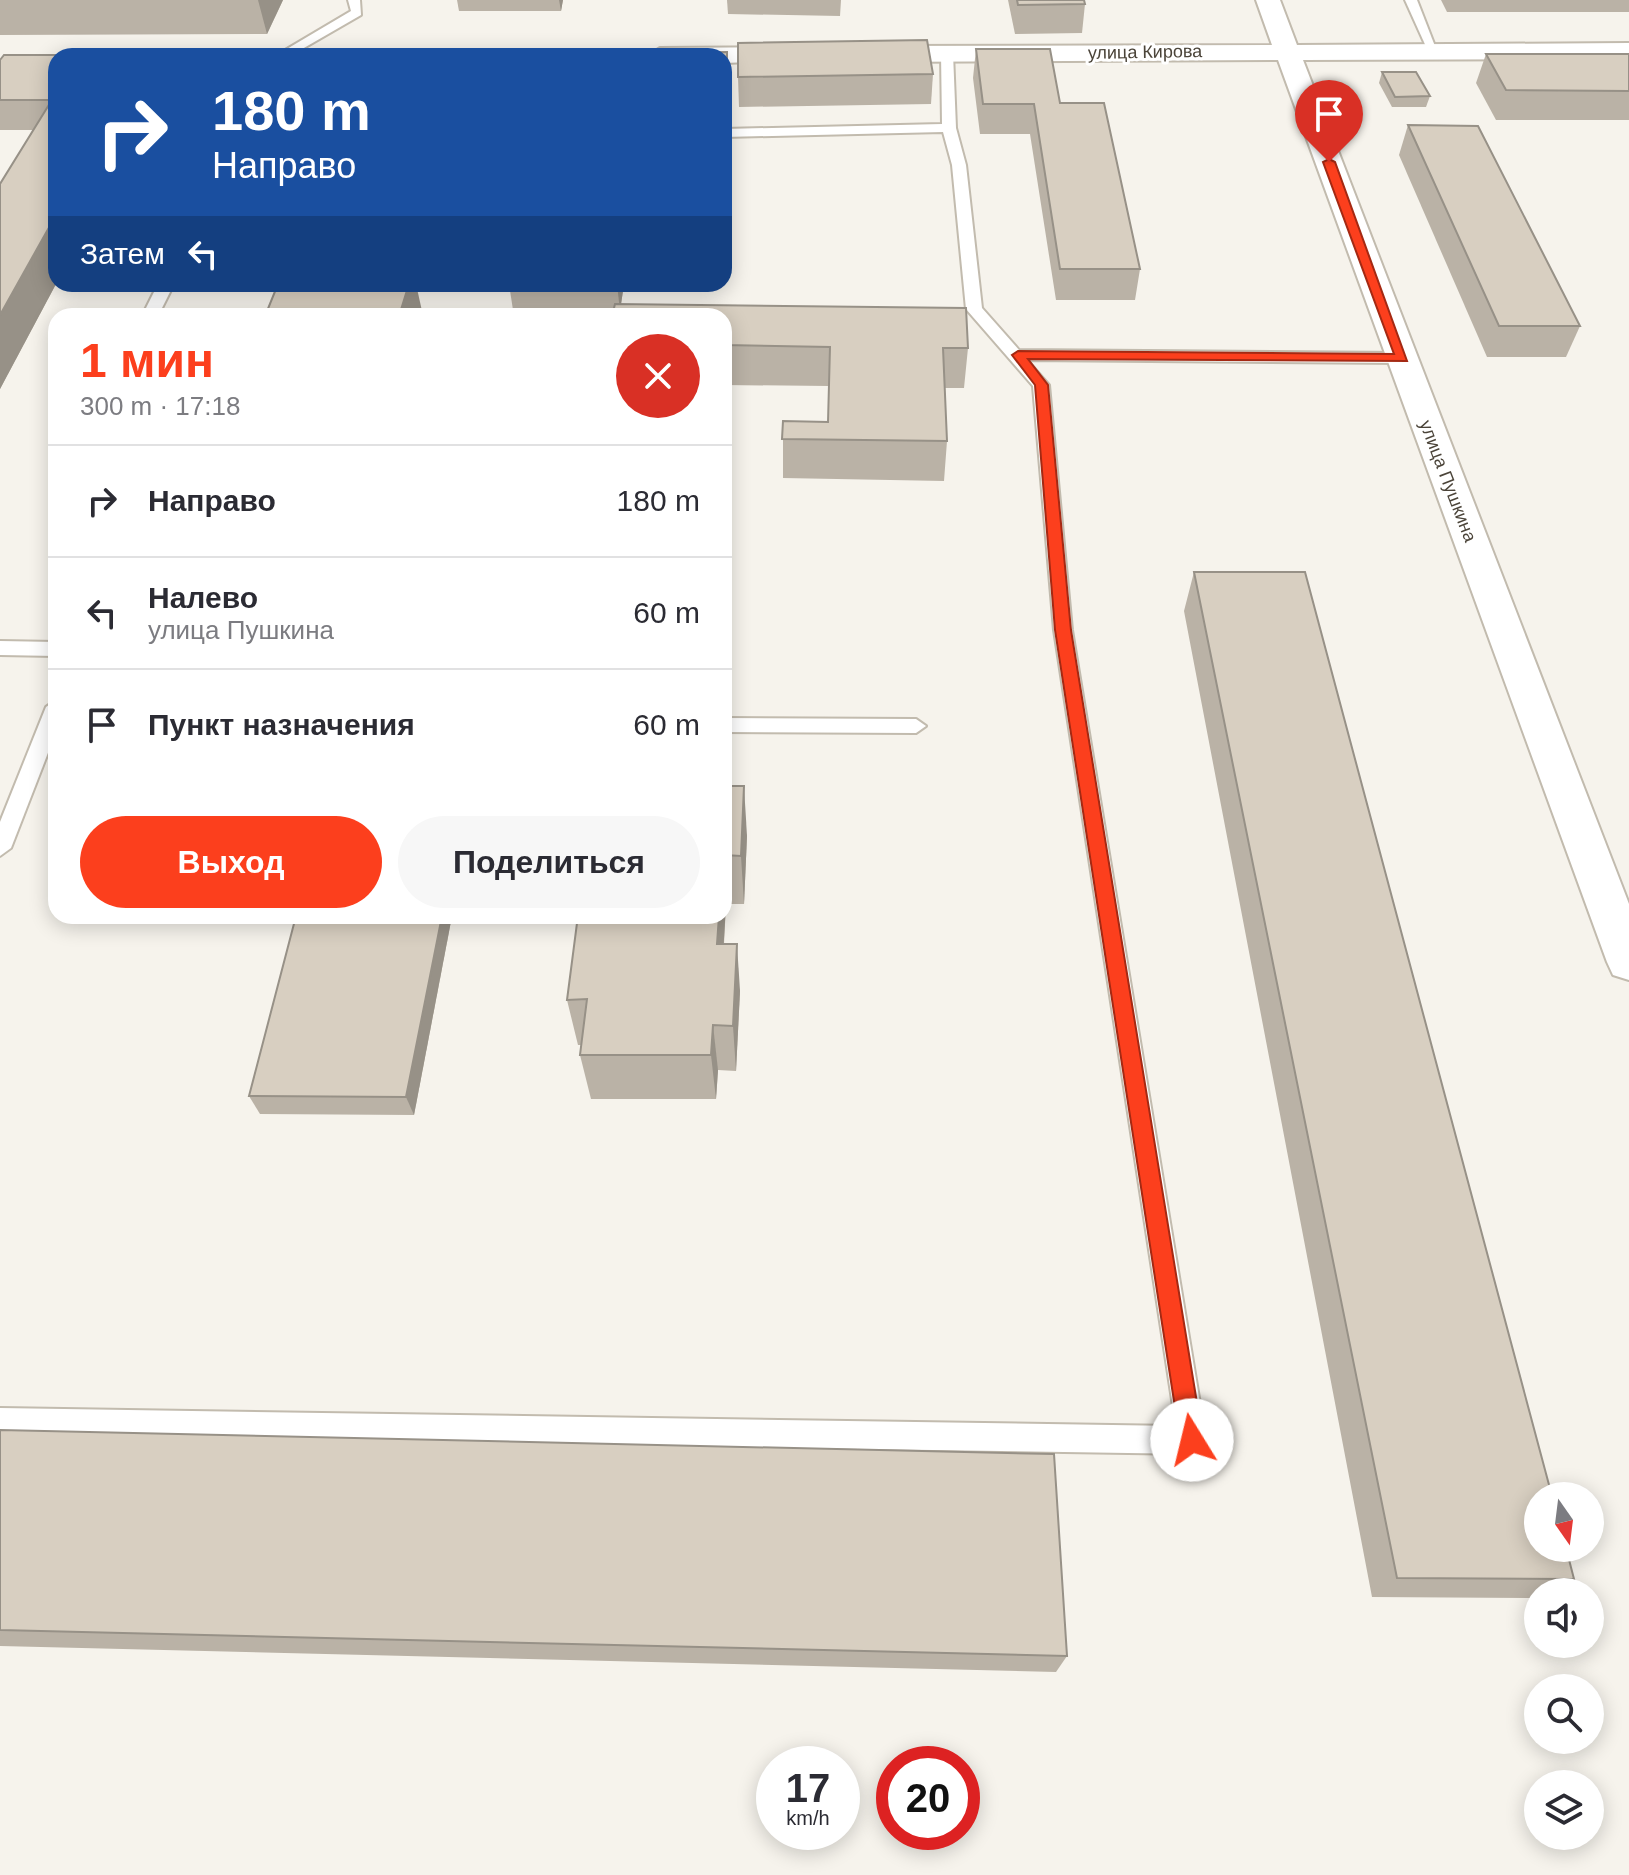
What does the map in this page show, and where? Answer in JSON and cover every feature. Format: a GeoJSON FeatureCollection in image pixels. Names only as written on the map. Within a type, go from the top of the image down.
{"type":"FeatureCollection","features":[{"type":"Feature","properties":{"kind":"street","name":"улица Пушкина"},"geometry":{"type":"LineString","coordinates":[[1268,0],[1629,962]]}},
{"type":"Feature","properties":{"kind":"street","name":"улица Кирова"},"geometry":{"type":"LineString","coordinates":[[851,54],[1629,51]]}},
{"type":"Feature","properties":{"kind":"street"},"geometry":{"type":"LineString","coordinates":[[732,56],[820,55]]}},
{"type":"Feature","properties":{"kind":"lane"},"geometry":{"type":"LineString","coordinates":[[295,48],[357,12],[354,0]]}},
{"type":"Feature","properties":{"kind":"lane"},"geometry":{"type":"LineString","coordinates":[[1411,0],[1434,51]]}},
{"type":"Feature","properties":{"kind":"lane"},"geometry":{"type":"LineString","coordinates":[[0,1422],[1192,1440],[1063,630],[1041,385],[1018,355],[974,309],[959,165],[949,128],[947,53]]}},
{"type":"Feature","properties":{"kind":"lane"},"geometry":{"type":"LineString","coordinates":[[732,133],[949,128]]}},
{"type":"Feature","properties":{"kind":"lane"},"geometry":{"type":"LineString","coordinates":[[1018,355],[1402,358]]}},
{"type":"Feature","properties":{"kind":"lane"},"geometry":{"type":"LineString","coordinates":[[0,648],[48,649]]}},
{"type":"Feature","properties":{"kind":"lane"},"geometry":{"type":"LineString","coordinates":[[732,725],[916,726]]}},
{"type":"Feature","properties":{"kind":"lane"},"geometry":{"type":"LineString","coordinates":[[0,848],[48,729]]}},
{"type":"Feature","properties":{"kind":"building"},"geometry":{"type":"Polygon","coordinates":[[[1017,0],[1084,0],[1085,4],[1018,5],[1017,0]]]}},
{"type":"Feature","properties":{"kind":"building"},"geometry":{"type":"Polygon","coordinates":[[[927,40],[933,74],[738,77],[738,43],[927,40]]]}},
{"type":"Feature","properties":{"kind":"building"},"geometry":{"type":"Polygon","coordinates":[[[976,49],[1050,49],[1060,103],[1104,103],[1140,269],[1060,269],[1034,104],[983,104],[976,49]]]}},
{"type":"Feature","properties":{"kind":"building"},"geometry":{"type":"Polygon","coordinates":[[[1486,54],[1629,54],[1629,91],[1506,90],[1486,54]]]}},
{"type":"Feature","properties":{"kind":"building"},"geometry":{"type":"Polygon","coordinates":[[[4,55],[48,55],[48,100],[0,100],[0,60],[4,55]]]}},
{"type":"Feature","properties":{"kind":"building"},"geometry":{"type":"Polygon","coordinates":[[[1382,72],[1416,72],[1430,96],[1395,97],[1382,72]]]}},
{"type":"Feature","properties":{"kind":"building"},"geometry":{"type":"Polygon","coordinates":[[[48,106],[48,229],[0,315],[0,184],[48,106]]]}},
{"type":"Feature","properties":{"kind":"building"},"geometry":{"type":"Polygon","coordinates":[[[1408,125],[1478,126],[1580,326],[1499,326],[1408,125]]]}},
{"type":"Feature","properties":{"kind":"building"},"geometry":{"type":"Polygon","coordinates":[[[275,292],[406,292],[402,308],[268,308],[275,292]]]}},
{"type":"Feature","properties":{"kind":"building"},"geometry":{"type":"Polygon","coordinates":[[[615,304],[966,308],[968,348],[943,348],[947,441],[782,439],[783,421],[828,422],[830,347],[732,345],[732,308],[614,308],[615,304]]]}},
{"type":"Feature","properties":{"kind":"building"},"geometry":{"type":"Polygon","coordinates":[[[1194,572],[1305,572],[1548,1482],[1524,1482],[1524,1562],[1570,1562],[1574,1578],[1397,1578],[1194,572]]]}},
{"type":"Feature","properties":{"kind":"building"},"geometry":{"type":"Polygon","coordinates":[[[732,786],[744,786],[741,856],[732,855],[732,786]]]}},
{"type":"Feature","properties":{"kind":"building"},"geometry":{"type":"Polygon","coordinates":[[[294,924],[440,924],[406,1097],[249,1096],[294,924]]]}},
{"type":"Feature","properties":{"kind":"building"},"geometry":{"type":"Polygon","coordinates":[[[577,924],[718,924],[717,944],[737,944],[733,1026],[713,1025],[711,1055],[580,1055],[587,999],[567,1000],[577,924]]]}},
{"type":"Feature","properties":{"kind":"building"},"geometry":{"type":"Polygon","coordinates":[[[0,1430],[1054,1454],[1067,1656],[0,1630],[0,1430]]]}},
{"type":"Feature","properties":{"kind":"route"},"geometry":{"type":"LineString","coordinates":[[1192,1440],[1063,630],[1041,385],[1018,355],[1402,358],[1329,162]]}}]}
